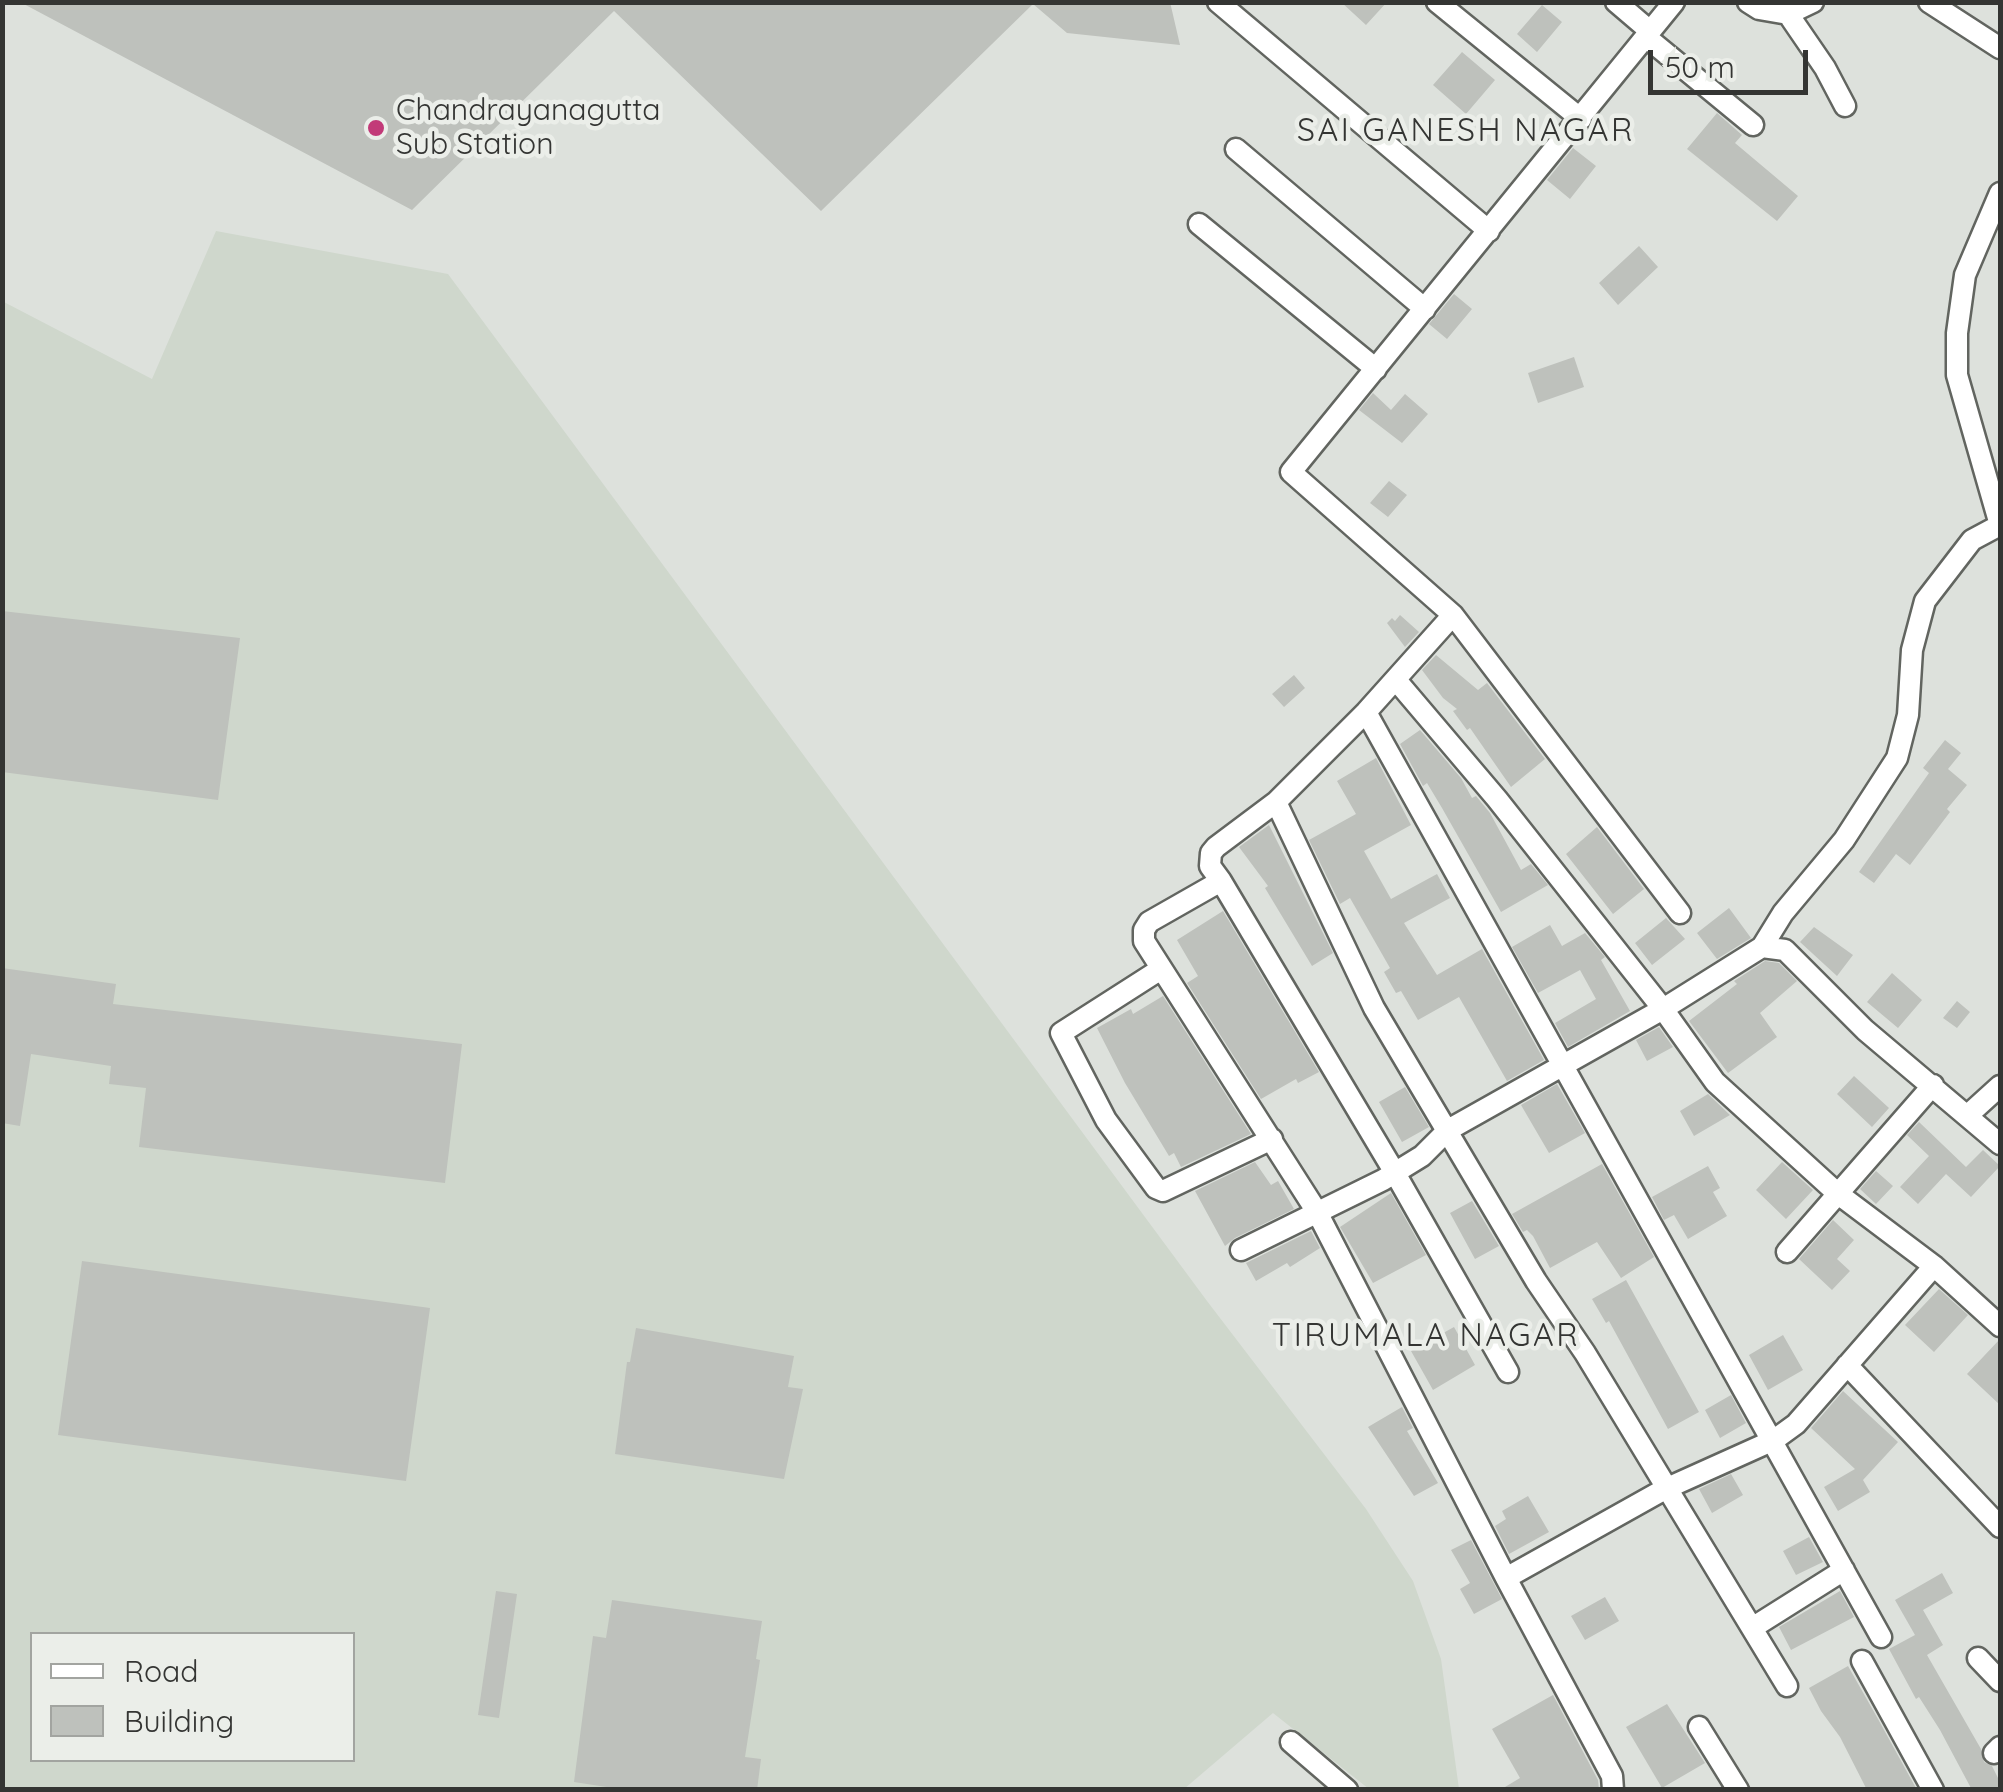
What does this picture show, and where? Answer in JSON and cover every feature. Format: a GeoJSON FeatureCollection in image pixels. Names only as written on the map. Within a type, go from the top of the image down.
{"type":"FeatureCollection","features":[{"type":"Feature","properties":{"kind":"street"},"geometry":{"type":"LineString","coordinates":[[1218,2],[1489,230]]}},
{"type":"Feature","properties":{"kind":"street"},"geometry":{"type":"LineString","coordinates":[[1437,2],[1581,119]]}},
{"type":"Feature","properties":{"kind":"street"},"geometry":{"type":"LineString","coordinates":[[1616,2],[1753,125]]}},
{"type":"Feature","properties":{"kind":"street"},"geometry":{"type":"LineString","coordinates":[[1674,2],[1291,472],[1453,614],[1680,913]]}},
{"type":"Feature","properties":{"kind":"street"},"geometry":{"type":"LineString","coordinates":[[1748,2],[1758,9],[1788,14],[1813,2]]}},
{"type":"Feature","properties":{"kind":"street"},"geometry":{"type":"LineString","coordinates":[[1929,2],[2000,48]]}},
{"type":"Feature","properties":{"kind":"street"},"geometry":{"type":"LineString","coordinates":[[1788,14],[1825,68],[1845,106]]}},
{"type":"Feature","properties":{"kind":"street"},"geometry":{"type":"LineString","coordinates":[[1236,149],[1424,309]]}},
{"type":"Feature","properties":{"kind":"street"},"geometry":{"type":"LineString","coordinates":[[1241,1250],[1395,1172],[1422,1156],[1448,1130],[1762,947],[1783,914],[1844,840],[1897,758],[1908,715],[1912,650],[1925,601],[1972,540],[2000,525],[1957,375],[1957,333],[1966,275],[2000,193]]}},
{"type":"Feature","properties":{"kind":"street"},"geometry":{"type":"LineString","coordinates":[[1198,224],[1376,369]]}},
{"type":"Feature","properties":{"kind":"street"},"geometry":{"type":"LineString","coordinates":[[1453,614],[1366,712],[1276,802],[1211,853],[1210,866],[1395,1172],[1508,1372]]}},
{"type":"Feature","properties":{"kind":"street"},"geometry":{"type":"LineString","coordinates":[[1396,680],[1497,799],[1663,1008],[1715,1082],[1837,1193],[1934,1266],[2000,1326]]}},
{"type":"Feature","properties":{"kind":"street"},"geometry":{"type":"LineString","coordinates":[[1366,712],[1882,1637]]}},
{"type":"Feature","properties":{"kind":"street"},"geometry":{"type":"LineString","coordinates":[[1276,802],[1374,1008],[1787,1686]]}},
{"type":"Feature","properties":{"kind":"street"},"geometry":{"type":"LineString","coordinates":[[1222,881],[1149,922],[1144,941],[1318,1212],[1612,1776],[1612,1790]]}},
{"type":"Feature","properties":{"kind":"street"},"geometry":{"type":"LineString","coordinates":[[1762,947],[1785,950],[1865,1030],[2000,1144]]}},
{"type":"Feature","properties":{"kind":"street"},"geometry":{"type":"LineString","coordinates":[[1161,970],[1061,1033],[1106,1120],[1156,1188],[1163,1191],[1272,1139]]}},
{"type":"Feature","properties":{"kind":"street"},"geometry":{"type":"LineString","coordinates":[[1786,1252],[1933,1085]]}},
{"type":"Feature","properties":{"kind":"street"},"geometry":{"type":"LineString","coordinates":[[1968,1116],[2000,1086]]}},
{"type":"Feature","properties":{"kind":"street"},"geometry":{"type":"LineString","coordinates":[[1506,1578],[1666,1490],[1774,1440],[1796,1424],[1934,1266]]}},
{"type":"Feature","properties":{"kind":"street"},"geometry":{"type":"LineString","coordinates":[[1847,1365],[2000,1528]]}},
{"type":"Feature","properties":{"kind":"street"},"geometry":{"type":"LineString","coordinates":[[1752,1628],[1844,1570]]}},
{"type":"Feature","properties":{"kind":"street"},"geometry":{"type":"LineString","coordinates":[[1978,1658],[2000,1681]]}},
{"type":"Feature","properties":{"kind":"street"},"geometry":{"type":"LineString","coordinates":[[1862,1662],[1933,1790]]}},
{"type":"Feature","properties":{"kind":"street"},"geometry":{"type":"LineString","coordinates":[[1699,1727],[1738,1790]]}},
{"type":"Feature","properties":{"kind":"street"},"geometry":{"type":"LineString","coordinates":[[1291,1742],[1347,1790]]}},
{"type":"Feature","properties":{"kind":"shaded area"},"geometry":{"type":"Polygon","coordinates":[[[216,231],[448,274],[1207,1301],[1366,1509],[1413,1581],[1441,1659],[1459,1789],[1369,1789],[1273,1713],[1184,1789],[3,1789],[2,301],[152,379],[216,231]]]}},
{"type":"Feature","properties":{"kind":"building","name":"Chandrayanagutta Sub Station"},"geometry":{"type":"Polygon","coordinates":[[[20,2],[1170,2],[1180,45],[1067,33],[1033,4],[821,211],[614,11],[412,210],[20,2]]]}},
{"type":"Feature","properties":{"kind":"building"},"geometry":{"type":"Polygon","coordinates":[[[1341,2],[1387,2],[1366,25],[1341,2]]]}},
{"type":"Feature","properties":{"kind":"building"},"geometry":{"type":"Polygon","coordinates":[[[1542,5],[1562,22],[1537,52],[1517,34],[1542,5]]]}},
{"type":"Feature","properties":{"kind":"building"},"geometry":{"type":"Polygon","coordinates":[[[1462,52],[1495,80],[1466,114],[1433,85],[1462,52]]]}},
{"type":"Feature","properties":{"kind":"building"},"geometry":{"type":"Polygon","coordinates":[[[1717,113],[1742,135],[1735,143],[1798,196],[1777,221],[1687,149],[1717,113]]]}},
{"type":"Feature","properties":{"kind":"building"},"geometry":{"type":"Polygon","coordinates":[[[1573,148],[1596,166],[1570,199],[1547,180],[1573,148]]]}},
{"type":"Feature","properties":{"kind":"building"},"geometry":{"type":"Polygon","coordinates":[[[1639,246],[1658,267],[1618,305],[1599,283],[1639,246]]]}},
{"type":"Feature","properties":{"kind":"building"},"geometry":{"type":"Polygon","coordinates":[[[1454,294],[1472,309],[1447,339],[1429,324],[1454,294]]]}},
{"type":"Feature","properties":{"kind":"building"},"geometry":{"type":"Polygon","coordinates":[[[1574,357],[1584,387],[1538,403],[1528,373],[1574,357]]]}},
{"type":"Feature","properties":{"kind":"building"},"geometry":{"type":"Polygon","coordinates":[[[1373,393],[1391,410],[1405,394],[1428,414],[1402,443],[1359,410],[1373,393]]]}},
{"type":"Feature","properties":{"kind":"building"},"geometry":{"type":"Polygon","coordinates":[[[1389,481],[1407,495],[1388,517],[1370,503],[1389,481]]]}},
{"type":"Feature","properties":{"kind":"building"},"geometry":{"type":"Polygon","coordinates":[[[2,611],[240,638],[218,800],[2,772],[2,611]]]}},
{"type":"Feature","properties":{"kind":"building"},"geometry":{"type":"Polygon","coordinates":[[[1400,615],[1419,632],[1405,647],[1387,623],[1400,615]]]}},
{"type":"Feature","properties":{"kind":"building"},"geometry":{"type":"Polygon","coordinates":[[[1436,655],[1478,690],[1487,683],[1545,759],[1511,787],[1470,728],[1467,730],[1453,711],[1457,709],[1443,698],[1422,670],[1436,655]]]}},
{"type":"Feature","properties":{"kind":"building"},"geometry":{"type":"Polygon","coordinates":[[[1294,675],[1305,688],[1284,707],[1272,694],[1294,675]]]}},
{"type":"Feature","properties":{"kind":"building"},"geometry":{"type":"Polygon","coordinates":[[[1420,730],[1461,778],[1472,798],[1476,796],[1490,813],[1521,870],[1531,864],[1548,885],[1501,912],[1427,783],[1423,786],[1400,744],[1420,730]]]}},
{"type":"Feature","properties":{"kind":"building"},"geometry":{"type":"Polygon","coordinates":[[[1945,740],[1961,753],[1948,769],[1967,785],[1910,865],[1896,854],[1874,883],[1859,872],[1929,773],[1923,768],[1945,740]]]}},
{"type":"Feature","properties":{"kind":"building"},"geometry":{"type":"Polygon","coordinates":[[[1376,758],[1411,825],[1364,851],[1391,899],[1437,874],[1450,898],[1404,923],[1437,975],[1482,949],[1544,1060],[1507,1081],[1459,997],[1418,1020],[1384,972],[1390,968],[1350,898],[1340,904],[1309,840],[1356,814],[1337,781],[1376,758]]]}},
{"type":"Feature","properties":{"kind":"building"},"geometry":{"type":"Polygon","coordinates":[[[1269,825],[1333,953],[1312,966],[1265,888],[1268,886],[1239,847],[1269,825]]]}},
{"type":"Feature","properties":{"kind":"building"},"geometry":{"type":"Polygon","coordinates":[[[1597,827],[1644,889],[1613,914],[1566,854],[1597,827]]]}},
{"type":"Feature","properties":{"kind":"building"},"geometry":{"type":"Polygon","coordinates":[[[1729,908],[1751,938],[1717,959],[1697,933],[1729,908]]]}},
{"type":"Feature","properties":{"kind":"building"},"geometry":{"type":"Polygon","coordinates":[[[1223,911],[1319,1072],[1298,1083],[1296,1079],[1261,1099],[1187,983],[1198,976],[1177,940],[1223,911]]]}},
{"type":"Feature","properties":{"kind":"building"},"geometry":{"type":"Polygon","coordinates":[[[1666,918],[1685,939],[1652,965],[1635,943],[1666,918]]]}},
{"type":"Feature","properties":{"kind":"building"},"geometry":{"type":"Polygon","coordinates":[[[1550,925],[1562,946],[1585,933],[1605,957],[1601,960],[1630,1011],[1568,1047],[1555,1023],[1596,999],[1580,970],[1538,993],[1512,947],[1550,925]]]}},
{"type":"Feature","properties":{"kind":"building"},"geometry":{"type":"Polygon","coordinates":[[[1814,927],[1853,955],[1837,976],[1800,942],[1814,927]]]}},
{"type":"Feature","properties":{"kind":"building"},"geometry":{"type":"Polygon","coordinates":[[[1765,961],[1779,963],[1797,981],[1760,1013],[1777,1037],[1728,1073],[1689,1021],[1737,984],[1734,981],[1765,961]]]}},
{"type":"Feature","properties":{"kind":"building"},"geometry":{"type":"Polygon","coordinates":[[[2,968],[116,984],[113,1004],[462,1044],[445,1183],[139,1147],[146,1088],[109,1084],[111,1066],[31,1054],[20,1126],[2,1123],[2,968]]]}},
{"type":"Feature","properties":{"kind":"building"},"geometry":{"type":"Polygon","coordinates":[[[1892,973],[1922,1000],[1898,1028],[1867,1002],[1892,973]]]}},
{"type":"Feature","properties":{"kind":"building"},"geometry":{"type":"Polygon","coordinates":[[[1163,996],[1251,1134],[1181,1167],[1174,1153],[1169,1156],[1097,1028],[1131,1009],[1133,1014],[1163,996]]]}},
{"type":"Feature","properties":{"kind":"building"},"geometry":{"type":"Polygon","coordinates":[[[1957,1001],[1970,1012],[1957,1028],[1943,1018],[1957,1001]]]}},
{"type":"Feature","properties":{"kind":"building"},"geometry":{"type":"Polygon","coordinates":[[[1659,1027],[1673,1047],[1647,1061],[1636,1040],[1659,1027]]]}},
{"type":"Feature","properties":{"kind":"building"},"geometry":{"type":"Polygon","coordinates":[[[1854,1076],[1889,1108],[1872,1127],[1837,1094],[1854,1076]]]}},
{"type":"Feature","properties":{"kind":"building"},"geometry":{"type":"Polygon","coordinates":[[[1557,1084],[1585,1133],[1549,1153],[1521,1105],[1557,1084]]]}},
{"type":"Feature","properties":{"kind":"building"},"geometry":{"type":"Polygon","coordinates":[[[1405,1087],[1429,1127],[1402,1142],[1379,1102],[1405,1087]]]}},
{"type":"Feature","properties":{"kind":"building"},"geometry":{"type":"Polygon","coordinates":[[[1708,1094],[1730,1115],[1694,1136],[1680,1111],[1708,1094]]]}},
{"type":"Feature","properties":{"kind":"building"},"geometry":{"type":"Polygon","coordinates":[[[1919,1122],[1966,1167],[1983,1150],[2000,1166],[1971,1197],[1946,1174],[1918,1204],[1900,1187],[1929,1156],[1907,1135],[1919,1122]]]}},
{"type":"Feature","properties":{"kind":"building"},"geometry":{"type":"Polygon","coordinates":[[[1255,1162],[1271,1185],[1278,1181],[1294,1209],[1225,1246],[1195,1191],[1255,1162]]]}},
{"type":"Feature","properties":{"kind":"building"},"geometry":{"type":"Polygon","coordinates":[[[1782,1162],[1813,1190],[1786,1219],[1756,1190],[1782,1162]]]}},
{"type":"Feature","properties":{"kind":"building"},"geometry":{"type":"Polygon","coordinates":[[[1602,1164],[1654,1257],[1621,1278],[1597,1242],[1550,1268],[1533,1236],[1527,1230],[1523,1232],[1512,1214],[1602,1164]]]}},
{"type":"Feature","properties":{"kind":"building"},"geometry":{"type":"Polygon","coordinates":[[[1708,1166],[1720,1188],[1713,1192],[1727,1216],[1688,1239],[1674,1215],[1664,1220],[1652,1197],[1708,1166]]]}},
{"type":"Feature","properties":{"kind":"building"},"geometry":{"type":"Polygon","coordinates":[[[1876,1171],[1893,1186],[1876,1204],[1860,1189],[1876,1171]]]}},
{"type":"Feature","properties":{"kind":"building"},"geometry":{"type":"Polygon","coordinates":[[[1391,1193],[1426,1255],[1373,1283],[1340,1227],[1391,1193]]]}},
{"type":"Feature","properties":{"kind":"building"},"geometry":{"type":"Polygon","coordinates":[[[1472,1201],[1499,1246],[1475,1259],[1450,1213],[1472,1201]]]}},
{"type":"Feature","properties":{"kind":"building"},"geometry":{"type":"Polygon","coordinates":[[[1833,1220],[1854,1240],[1837,1259],[1850,1271],[1832,1290],[1799,1259],[1833,1220]]]}},
{"type":"Feature","properties":{"kind":"building"},"geometry":{"type":"Polygon","coordinates":[[[1311,1231],[1320,1248],[1290,1267],[1287,1263],[1256,1281],[1246,1263],[1311,1231]]]}},
{"type":"Feature","properties":{"kind":"building"},"geometry":{"type":"Polygon","coordinates":[[[82,1261],[430,1308],[406,1481],[58,1435],[82,1261]]]}},
{"type":"Feature","properties":{"kind":"building"},"geometry":{"type":"Polygon","coordinates":[[[1626,1280],[1699,1412],[1668,1429],[1609,1321],[1606,1323],[1592,1299],[1626,1280]]]}},
{"type":"Feature","properties":{"kind":"building"},"geometry":{"type":"Polygon","coordinates":[[[1939,1289],[1968,1315],[1934,1352],[1905,1325],[1939,1289]]]}},
{"type":"Feature","properties":{"kind":"building"},"geometry":{"type":"Polygon","coordinates":[[[1454,1327],[1475,1365],[1433,1390],[1411,1351],[1454,1327]]]}},
{"type":"Feature","properties":{"kind":"building"},"geometry":{"type":"Polygon","coordinates":[[[636,1328],[794,1356],[788,1387],[803,1389],[784,1479],[615,1454],[627,1362],[636,1328]]]}},
{"type":"Feature","properties":{"kind":"building"},"geometry":{"type":"Polygon","coordinates":[[[1783,1335],[1803,1370],[1768,1390],[1749,1355],[1783,1335]]]}},
{"type":"Feature","properties":{"kind":"building"},"geometry":{"type":"Polygon","coordinates":[[[2000,1339],[2000,1405],[1967,1374],[2000,1339]]]}},
{"type":"Feature","properties":{"kind":"building"},"geometry":{"type":"Polygon","coordinates":[[[1843,1391],[1898,1442],[1863,1480],[1870,1492],[1838,1511],[1824,1487],[1855,1469],[1811,1428],[1843,1391]]]}},
{"type":"Feature","properties":{"kind":"building"},"geometry":{"type":"Polygon","coordinates":[[[1731,1395],[1746,1423],[1720,1438],[1705,1410],[1731,1395]]]}},
{"type":"Feature","properties":{"kind":"building"},"geometry":{"type":"Polygon","coordinates":[[[1402,1407],[1413,1428],[1407,1431],[1438,1483],[1414,1496],[1368,1427],[1402,1407]]]}},
{"type":"Feature","properties":{"kind":"building"},"geometry":{"type":"Polygon","coordinates":[[[1731,1474],[1743,1495],[1712,1513],[1699,1489],[1731,1474]]]}},
{"type":"Feature","properties":{"kind":"building"},"geometry":{"type":"Polygon","coordinates":[[[1528,1496],[1549,1532],[1509,1554],[1495,1526],[1506,1519],[1502,1511],[1528,1496]]]}},
{"type":"Feature","properties":{"kind":"building"},"geometry":{"type":"Polygon","coordinates":[[[1809,1537],[1823,1562],[1796,1575],[1783,1551],[1809,1537]]]}},
{"type":"Feature","properties":{"kind":"building"},"geometry":{"type":"Polygon","coordinates":[[[1471,1540],[1502,1599],[1474,1614],[1460,1589],[1470,1583],[1451,1550],[1471,1540]]]}},
{"type":"Feature","properties":{"kind":"building"},"geometry":{"type":"Polygon","coordinates":[[[1942,1573],[1953,1593],[1923,1610],[1943,1645],[1927,1655],[1981,1749],[1984,1762],[1992,1766],[2000,1790],[1972,1790],[1889,1649],[1915,1635],[1895,1600],[1942,1573]]]}},
{"type":"Feature","properties":{"kind":"building"},"geometry":{"type":"Polygon","coordinates":[[[496,1591],[517,1594],[499,1718],[478,1715],[496,1591]]]}},
{"type":"Feature","properties":{"kind":"building"},"geometry":{"type":"Polygon","coordinates":[[[1840,1591],[1854,1617],[1791,1650],[1779,1627],[1840,1591]]]}},
{"type":"Feature","properties":{"kind":"building"},"geometry":{"type":"Polygon","coordinates":[[[1605,1597],[1619,1621],[1585,1640],[1571,1616],[1605,1597]]]}},
{"type":"Feature","properties":{"kind":"building"},"geometry":{"type":"Polygon","coordinates":[[[612,1600],[762,1621],[745,1757],[761,1759],[757,1790],[626,1790],[574,1782],[593,1636],[606,1638],[612,1600]]]}},
{"type":"Feature","properties":{"kind":"building"},"geometry":{"type":"Polygon","coordinates":[[[1848,1666],[1917,1790],[1867,1790],[1840,1737],[1821,1711],[1809,1688],[1848,1666]]]}},
{"type":"Feature","properties":{"kind":"building"},"geometry":{"type":"Polygon","coordinates":[[[1553,1695],[1598,1780],[1599,1790],[1500,1790],[1520,1778],[1492,1729],[1553,1695]]]}},
{"type":"Feature","properties":{"kind":"building"},"geometry":{"type":"Polygon","coordinates":[[[1667,1704],[1705,1763],[1662,1788],[1626,1727],[1667,1704]]]}},
{"type":"Feature","properties":{"kind":"place","name":"Chandrayanagutta Sub Station"},"geometry":{"type":"Point","coordinates":[376,128]}},
{"type":"Feature","properties":{"kind":"district","name":"SAI GANESH NAGAR"},"geometry":{"type":"Point","coordinates":[1466,131]}},
{"type":"Feature","properties":{"kind":"district","name":"TIRUMALA NAGAR"},"geometry":{"type":"Point","coordinates":[1426,1336]}}]}
